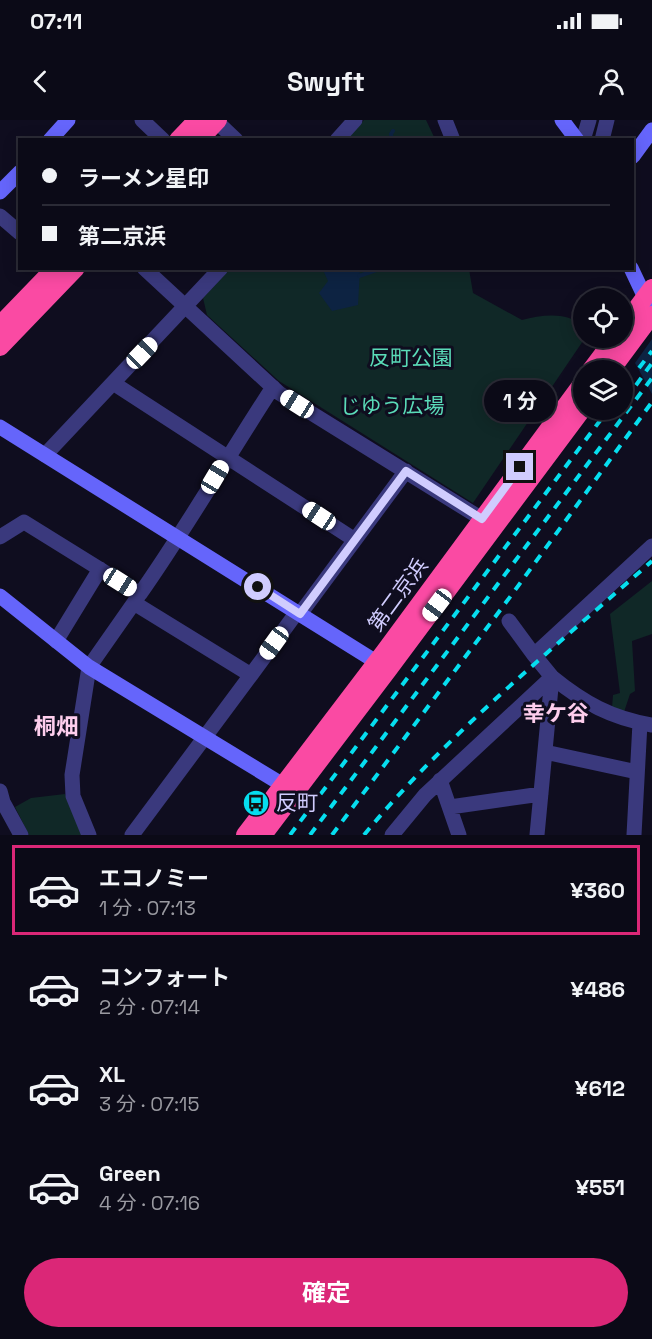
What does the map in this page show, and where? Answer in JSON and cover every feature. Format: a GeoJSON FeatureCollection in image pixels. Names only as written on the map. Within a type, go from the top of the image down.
{"type":"FeatureCollection","features":[{"type":"Feature","properties":{"kind":"highway"},"geometry":{"type":"LineString","coordinates":[[180,138],[197,120]]}},
{"type":"Feature","properties":{"kind":"highway"},"geometry":{"type":"LineString","coordinates":[[201,138],[216,120]]}},
{"type":"Feature","properties":{"kind":"highway"},"geometry":{"type":"LineString","coordinates":[[0,325],[53,270]]}},
{"type":"Feature","properties":{"kind":"highway"},"geometry":{"type":"LineString","coordinates":[[0,347],[73,270]]}},
{"type":"Feature","properties":{"kind":"highway"},"geometry":{"type":"LineString","coordinates":[[633,318],[650,303]]}},
{"type":"Feature","properties":{"kind":"highway"},"geometry":{"type":"LineString","coordinates":[[617,360],[650,303]]}},
{"type":"Feature","properties":{"kind":"highway","name":"第二京浜"},"geometry":{"type":"LineString","coordinates":[[263,835],[383,666],[482,519],[573,396]]}},
{"type":"Feature","properties":{"kind":"highway","name":"第二京浜"},"geometry":{"type":"LineString","coordinates":[[245,835],[383,666],[574,420]]}},
{"type":"Feature","properties":{"kind":"street"},"geometry":{"type":"LineString","coordinates":[[52,138],[68,120]]}},
{"type":"Feature","properties":{"kind":"street"},"geometry":{"type":"LineString","coordinates":[[142,120],[161,138]]}},
{"type":"Feature","properties":{"kind":"street"},"geometry":{"type":"LineString","coordinates":[[216,120],[234,138]]}},
{"type":"Feature","properties":{"kind":"street"},"geometry":{"type":"LineString","coordinates":[[339,138],[355,120]]}},
{"type":"Feature","properties":{"kind":"street"},"geometry":{"type":"LineString","coordinates":[[445,120],[452,138]]}},
{"type":"Feature","properties":{"kind":"street"},"geometry":{"type":"LineString","coordinates":[[562,120],[576,138]]}},
{"type":"Feature","properties":{"kind":"street"},"geometry":{"type":"LineString","coordinates":[[584,138],[589,120]]}},
{"type":"Feature","properties":{"kind":"street"},"geometry":{"type":"LineString","coordinates":[[604,138],[608,120]]}},
{"type":"Feature","properties":{"kind":"street"},"geometry":{"type":"LineString","coordinates":[[634,155],[652,130]]}},
{"type":"Feature","properties":{"kind":"street"},"geometry":{"type":"LineString","coordinates":[[0,192],[18,173]]}},
{"type":"Feature","properties":{"kind":"street"},"geometry":{"type":"LineString","coordinates":[[0,216],[18,232]]}},
{"type":"Feature","properties":{"kind":"street"},"geometry":{"type":"LineString","coordinates":[[146,270],[279,393],[482,519]]}},
{"type":"Feature","properties":{"kind":"street"},"geometry":{"type":"LineString","coordinates":[[45,455],[219,270]]}},
{"type":"Feature","properties":{"kind":"street"},"geometry":{"type":"LineString","coordinates":[[632,270],[650,303]]}},
{"type":"Feature","properties":{"kind":"street"},"geometry":{"type":"LineString","coordinates":[[113,383],[355,540]]}},
{"type":"Feature","properties":{"kind":"street"},"geometry":{"type":"LineString","coordinates":[[89,835],[73,796],[72,775],[89,667],[179,538],[273,387]]}},
{"type":"Feature","properties":{"kind":"street"},"geometry":{"type":"LineString","coordinates":[[0,427],[383,666]]}},
{"type":"Feature","properties":{"kind":"street"},"geometry":{"type":"LineString","coordinates":[[132,835],[406,471]]}},
{"type":"Feature","properties":{"kind":"street"},"geometry":{"type":"LineString","coordinates":[[0,537],[24,522],[100,569],[137,599],[251,675]]}},
{"type":"Feature","properties":{"kind":"street"},"geometry":{"type":"LineString","coordinates":[[534,654],[652,546]]}},
{"type":"Feature","properties":{"kind":"street"},"geometry":{"type":"LineString","coordinates":[[56,641],[100,569]]}},
{"type":"Feature","properties":{"kind":"street"},"geometry":{"type":"LineString","coordinates":[[0,596],[89,667],[284,785]]}},
{"type":"Feature","properties":{"kind":"street"},"geometry":{"type":"LineString","coordinates":[[509,621],[552,677],[579,699],[615,716],[646,724],[637,772],[634,835]]}},
{"type":"Feature","properties":{"kind":"street"},"geometry":{"type":"LineString","coordinates":[[537,835],[552,677]]}},
{"type":"Feature","properties":{"kind":"street"},"geometry":{"type":"LineString","coordinates":[[392,835],[440,780],[552,677]]}},
{"type":"Feature","properties":{"kind":"street"},"geometry":{"type":"LineString","coordinates":[[544,752],[637,772]]}},
{"type":"Feature","properties":{"kind":"street"},"geometry":{"type":"LineString","coordinates":[[440,780],[459,835]]}},
{"type":"Feature","properties":{"kind":"street"},"geometry":{"type":"LineString","coordinates":[[450,807],[541,794]]}},
{"type":"Feature","properties":{"kind":"street"},"geometry":{"type":"LineString","coordinates":[[2,801],[21,835]]}},
{"type":"Feature","properties":{"kind":"green space"},"geometry":{"type":"Polygon","coordinates":[[[364,120],[426,120],[435,138],[348,138],[364,120]]]}},
{"type":"Feature","properties":{"kind":"green space","name":"反町公園"},"geometry":{"type":"Polygon","coordinates":[[[229,270],[469,270],[473,293],[522,320],[546,316],[562,316],[573,320],[573,348],[578,348],[473,503],[279,381],[207,315],[203,298],[229,270]]]}},
{"type":"Feature","properties":{"kind":"green space"},"geometry":{"type":"Polygon","coordinates":[[[652,581],[652,634],[632,641],[635,691],[630,694],[624,712],[612,708],[613,695],[620,693],[610,614],[652,581]]]}},
{"type":"Feature","properties":{"kind":"green space"},"geometry":{"type":"Polygon","coordinates":[[[65,794],[82,835],[29,835],[15,807],[31,798],[65,794]]]}},
{"type":"Feature","properties":{"kind":"water"},"geometry":{"type":"Polygon","coordinates":[[[326,270],[360,270],[358,305],[332,311],[319,293],[328,281],[324,272],[326,270]]]}},
{"type":"Feature","properties":{"kind":"water"},"geometry":{"type":"Polygon","coordinates":[[[652,339],[652,394],[635,363],[652,339]]]}},
{"type":"Feature","properties":{"kind":"waterway"},"geometry":{"type":"LineString","coordinates":[[392,138],[393,131]]}},
{"type":"Feature","properties":{"kind":"waterway"},"geometry":{"type":"LineString","coordinates":[[359,276],[376,270]]}},
{"type":"Feature","properties":{"kind":"railway"},"geometry":{"type":"LineString","coordinates":[[639,368],[652,351]]}},
{"type":"Feature","properties":{"kind":"railway"},"geometry":{"type":"LineString","coordinates":[[633,389],[652,363]]}},
{"type":"Feature","properties":{"kind":"railway"},"geometry":{"type":"LineString","coordinates":[[310,835],[652,378]]}},
{"type":"Feature","properties":{"kind":"railway"},"geometry":{"type":"LineString","coordinates":[[332,835],[652,402]]}},
{"type":"Feature","properties":{"kind":"railway"},"geometry":{"type":"LineString","coordinates":[[290,835],[601,420]]}},
{"type":"Feature","properties":{"kind":"railway"},"geometry":{"type":"LineString","coordinates":[[364,835],[396,798],[466,727],[652,561]]}},
{"type":"Feature","properties":{"kind":"place","name":"反町"},"geometry":{"type":"Point","coordinates":[256,803]}},
{"type":"Feature","properties":{"kind":"district","name":"幸ケ谷"},"geometry":{"type":"Point","coordinates":[556,713]}},
{"type":"Feature","properties":{"kind":"district","name":"桐畑"},"geometry":{"type":"Point","coordinates":[56,726]}},
{"type":"Feature","properties":{"kind":"route"},"geometry":{"type":"LineString","coordinates":[[258,587],[300,614],[406,471],[482,519],[520,467]]}},
{"type":"Feature","properties":{"kind":"park label","name":"じゆう広場"},"geometry":{"type":"Point","coordinates":[392,406]}}]}
